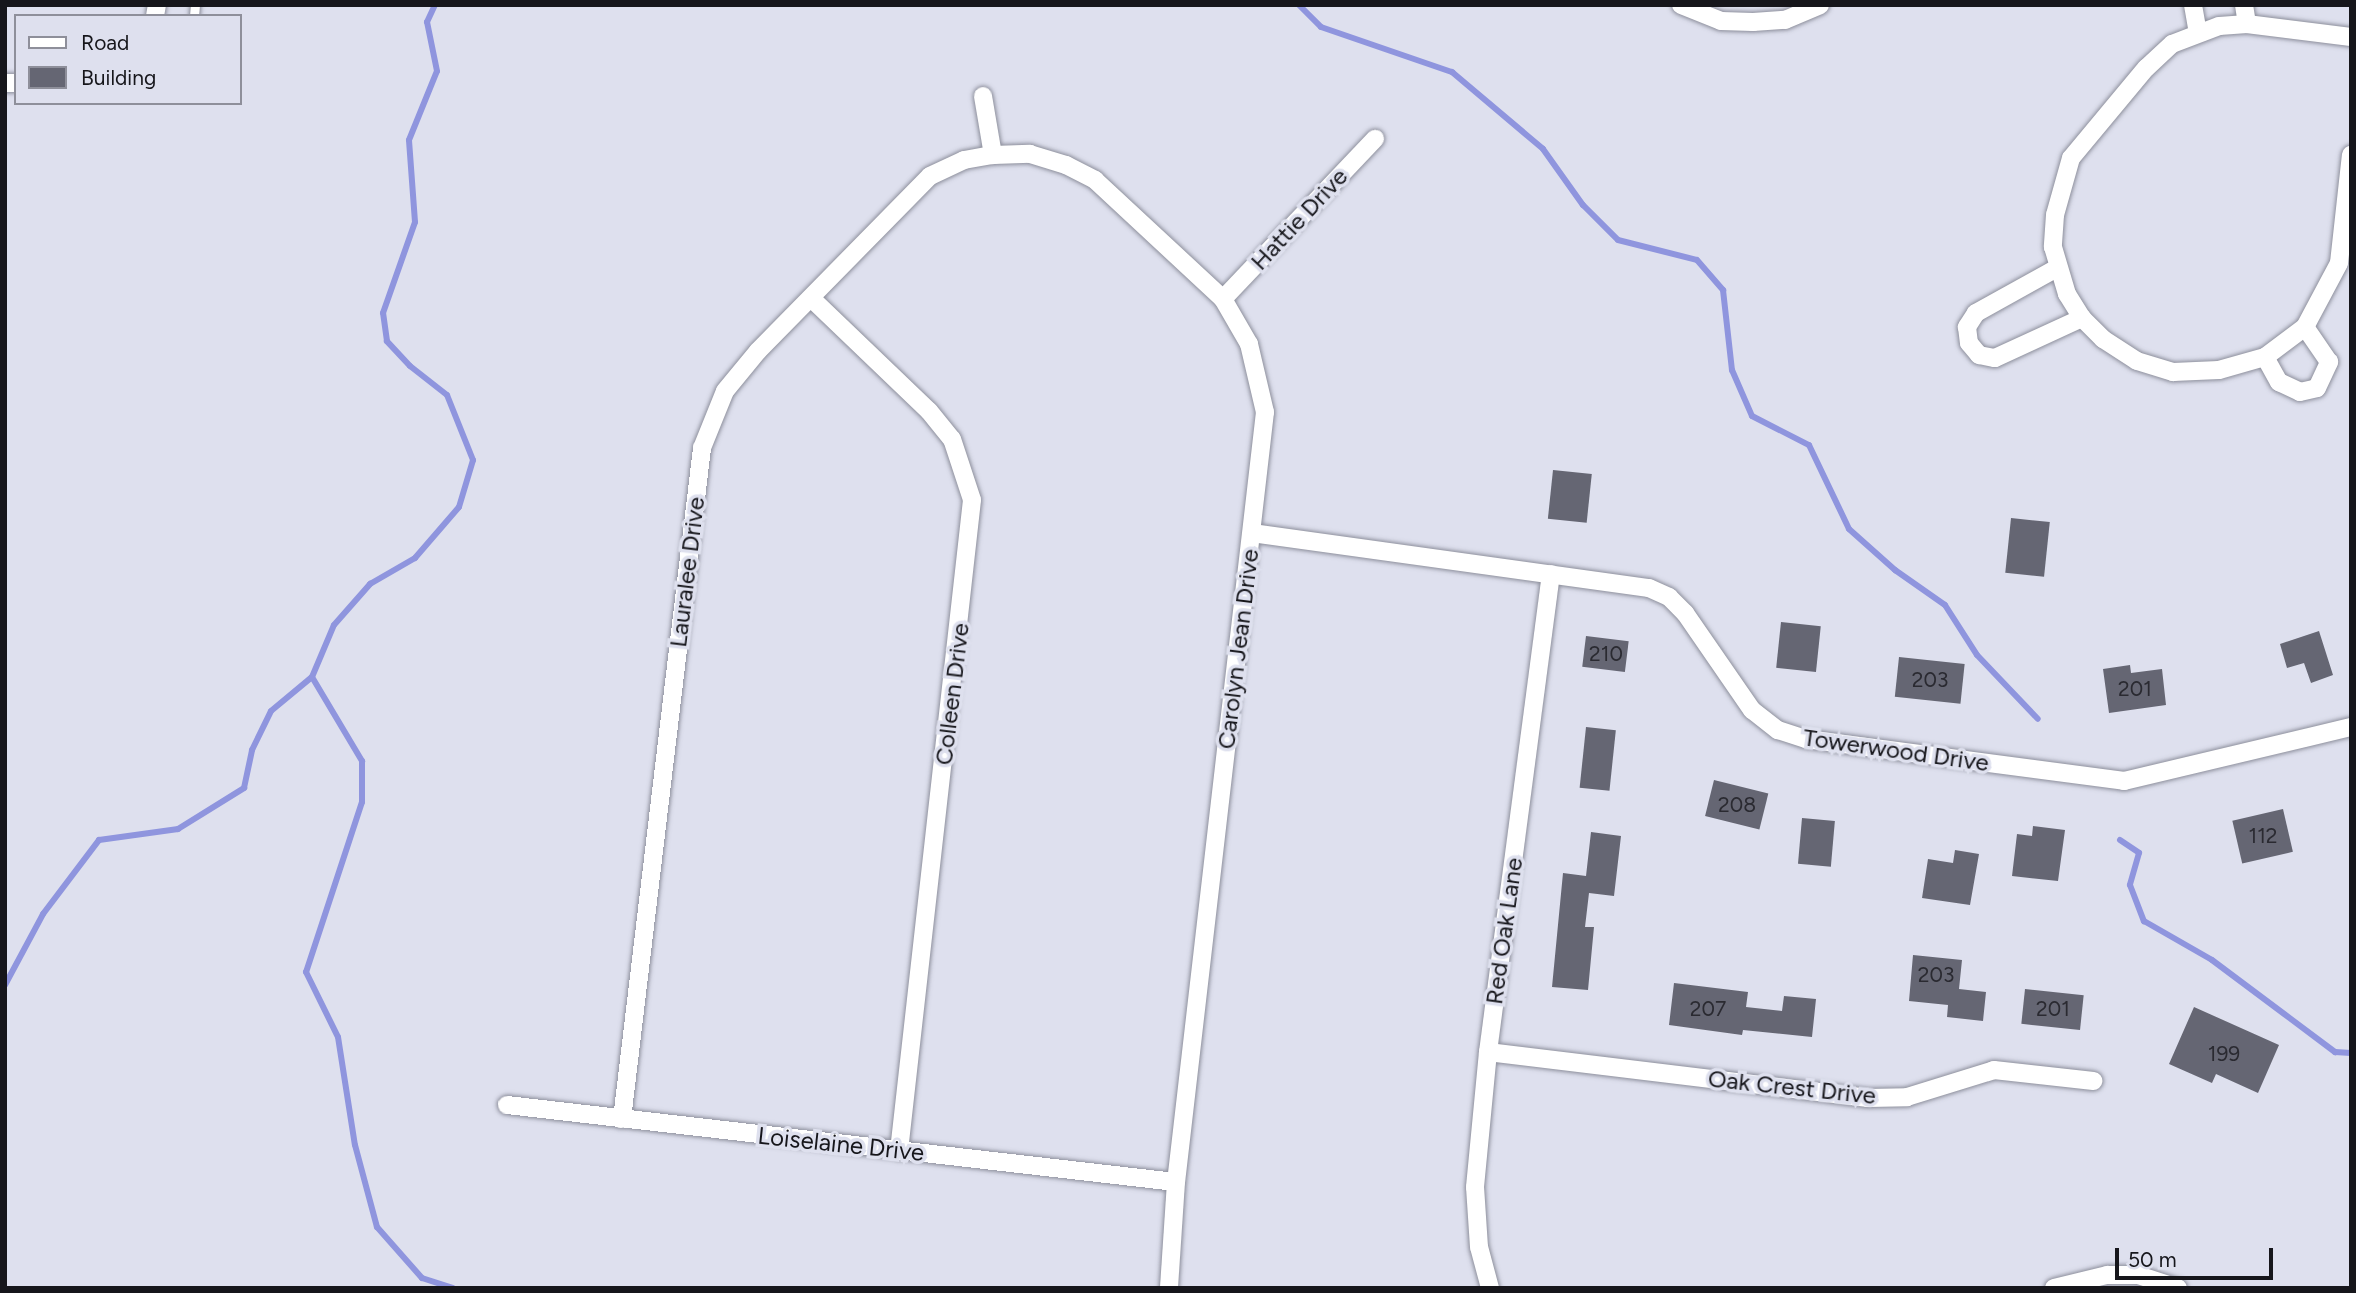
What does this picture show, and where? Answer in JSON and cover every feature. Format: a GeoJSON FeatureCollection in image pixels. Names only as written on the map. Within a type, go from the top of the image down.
{"type":"FeatureCollection","features":[{"type":"Feature","properties":{"kind":"street"},"geometry":{"type":"LineString","coordinates":[[1681,5],[1721,21],[1753,22],[1785,20],[1820,5]]}},
{"type":"Feature","properties":{"kind":"street"},"geometry":{"type":"LineString","coordinates":[[2193,5],[2198,32]]}},
{"type":"Feature","properties":{"kind":"street"},"geometry":{"type":"LineString","coordinates":[[2244,5],[2247,24]]}},
{"type":"Feature","properties":{"kind":"street"},"geometry":{"type":"LineString","coordinates":[[2351,37],[2247,24],[2198,32],[2172,44],[2146,68],[2071,159],[2055,215],[2057,268],[2082,318],[2137,361],[2173,372],[2219,370],[2265,357],[2305,327],[2339,263],[2351,155]]}},
{"type":"Feature","properties":{"kind":"street"},"geometry":{"type":"LineString","coordinates":[[983,96],[993,155]]}},
{"type":"Feature","properties":{"kind":"street","name":"Hattie Drive"},"geometry":{"type":"LineString","coordinates":[[1223,299],[1375,139]]}},
{"type":"Feature","properties":{"kind":"street","name":"Carolyn Jean Drive"},"geometry":{"type":"LineString","coordinates":[[993,155],[1030,154],[1095,180],[1223,299],[1248,344],[1265,412],[1176,1182],[1169,1288]]}},
{"type":"Feature","properties":{"kind":"street","name":"Lauralee Drive"},"geometry":{"type":"LineString","coordinates":[[622,1119],[702,448],[725,391],[930,176],[964,160],[993,155]]}},
{"type":"Feature","properties":{"kind":"street"},"geometry":{"type":"LineString","coordinates":[[2057,268],[1976,313],[1967,327],[1969,343],[1979,355],[1995,358],[2082,318]]}},
{"type":"Feature","properties":{"kind":"street","name":"Colleen Drive"},"geometry":{"type":"LineString","coordinates":[[811,298],[929,411],[952,439],[972,500],[899,1151]]}},
{"type":"Feature","properties":{"kind":"street"},"geometry":{"type":"LineString","coordinates":[[2265,357],[2279,382],[2300,392],[2317,388],[2329,362],[2305,327]]}},
{"type":"Feature","properties":{"kind":"street","name":"Towerwood Drive"},"geometry":{"type":"LineString","coordinates":[[1252,533],[1649,588],[1669,597],[1752,710],[1778,730],[1806,739],[2124,781],[2351,727]]}},
{"type":"Feature","properties":{"kind":"street","name":"Red Oak Lane"},"geometry":{"type":"LineString","coordinates":[[1490,1288],[1479,1247],[1475,1188],[1488,1052],[1551,574]]}},
{"type":"Feature","properties":{"kind":"street","name":"Oak Crest Drive"},"geometry":{"type":"LineString","coordinates":[[1488,1052],[1868,1098],[1907,1097],[1994,1070],[2093,1081]]}},
{"type":"Feature","properties":{"kind":"street","name":"Loiselaine Drive"},"geometry":{"type":"LineString","coordinates":[[507,1105],[1176,1182]]}},
{"type":"Feature","properties":{"kind":"street"},"geometry":{"type":"LineString","coordinates":[[2056,1287],[2107,1275],[2138,1275],[2178,1288]]}},
{"type":"Feature","properties":{"kind":"building"},"geometry":{"type":"Polygon","coordinates":[[[1553,470],[1592,474],[1587,523],[1548,519],[1553,470]]]}},
{"type":"Feature","properties":{"kind":"building"},"geometry":{"type":"Polygon","coordinates":[[[2011,518],[2050,522],[2044,577],[2005,573],[2011,518]]]}},
{"type":"Feature","properties":{"kind":"building"},"geometry":{"type":"Polygon","coordinates":[[[1781,622],[1821,626],[1816,672],[1776,668],[1781,622]]]}},
{"type":"Feature","properties":{"kind":"building"},"geometry":{"type":"Polygon","coordinates":[[[2319,631],[2333,675],[2311,683],[2304,663],[2287,668],[2280,644],[2319,631]]]}},
{"type":"Feature","properties":{"kind":"building"},"geometry":{"type":"Polygon","coordinates":[[[1586,636],[1629,641],[1625,672],[1582,667],[1586,636]]]}},
{"type":"Feature","properties":{"kind":"building"},"geometry":{"type":"Polygon","coordinates":[[[1899,657],[1965,664],[1960,704],[1895,697],[1899,657]]]}},
{"type":"Feature","properties":{"kind":"building"},"geometry":{"type":"Polygon","coordinates":[[[2130,665],[2131,673],[2162,669],[2166,705],[2109,713],[2103,669],[2130,665]]]}},
{"type":"Feature","properties":{"kind":"building"},"geometry":{"type":"Polygon","coordinates":[[[1586,727],[1616,730],[1609,791],[1580,788],[1586,727]]]}},
{"type":"Feature","properties":{"kind":"building"},"geometry":{"type":"Polygon","coordinates":[[[1714,780],[1768,794],[1759,829],[1705,816],[1714,780]]]}},
{"type":"Feature","properties":{"kind":"building"},"geometry":{"type":"Polygon","coordinates":[[[2283,809],[2293,852],[2242,864],[2232,821],[2283,809]]]}},
{"type":"Feature","properties":{"kind":"building"},"geometry":{"type":"Polygon","coordinates":[[[1802,818],[1835,821],[1831,867],[1798,864],[1802,818]]]}},
{"type":"Feature","properties":{"kind":"building"},"geometry":{"type":"Polygon","coordinates":[[[2033,826],[2065,830],[2058,881],[2012,876],[2017,834],[2032,836],[2033,826]]]}},
{"type":"Feature","properties":{"kind":"building"},"geometry":{"type":"Polygon","coordinates":[[[1591,832],[1621,836],[1614,896],[1589,893],[1585,927],[1594,927],[1588,990],[1552,987],[1563,873],[1586,876],[1591,832]]]}},
{"type":"Feature","properties":{"kind":"building"},"geometry":{"type":"Polygon","coordinates":[[[1955,850],[1979,854],[1970,905],[1922,898],[1928,859],[1953,863],[1955,850]]]}},
{"type":"Feature","properties":{"kind":"building"},"geometry":{"type":"Polygon","coordinates":[[[1913,955],[1962,960],[1959,989],[1986,992],[1983,1021],[1947,1017],[1948,1005],[1909,1001],[1913,955]]]}},
{"type":"Feature","properties":{"kind":"building"},"geometry":{"type":"Polygon","coordinates":[[[1674,983],[1748,992],[1746,1007],[1782,1011],[1784,996],[1816,999],[1812,1037],[1743,1030],[1742,1035],[1669,1025],[1674,983]]]}},
{"type":"Feature","properties":{"kind":"building"},"geometry":{"type":"Polygon","coordinates":[[[2025,989],[2084,995],[2080,1030],[2021,1024],[2025,989]]]}},
{"type":"Feature","properties":{"kind":"building"},"geometry":{"type":"Polygon","coordinates":[[[2194,1007],[2279,1045],[2258,1093],[2216,1074],[2212,1083],[2169,1064],[2194,1007]]]}},
{"type":"Feature","properties":{"kind":"waterway"},"geometry":{"type":"LineString","coordinates":[[5,985],[43,914],[99,840],[178,829],[244,788],[252,750],[271,711],[312,677],[334,625],[370,584],[415,558],[459,507],[473,460],[447,395],[410,366],[387,341],[383,313],[415,222],[409,140],[437,71],[427,22],[435,5]]}},
{"type":"Feature","properties":{"kind":"waterway"},"geometry":{"type":"LineString","coordinates":[[1299,5],[1321,27],[1452,72],[1543,149],[1583,205],[1618,240],[1697,260],[1723,290],[1732,370],[1752,416],[1809,445],[1849,529],[1895,570],[1945,605],[1977,655],[2038,719]]}},
{"type":"Feature","properties":{"kind":"waterway"},"geometry":{"type":"LineString","coordinates":[[312,677],[362,761],[362,802],[306,972],[338,1037],[355,1145],[377,1227],[422,1278],[452,1288]]}},
{"type":"Feature","properties":{"kind":"waterway"},"geometry":{"type":"LineString","coordinates":[[2120,840],[2139,853],[2130,885],[2144,921],[2212,960],[2335,1052],[2351,1053]]}}]}
